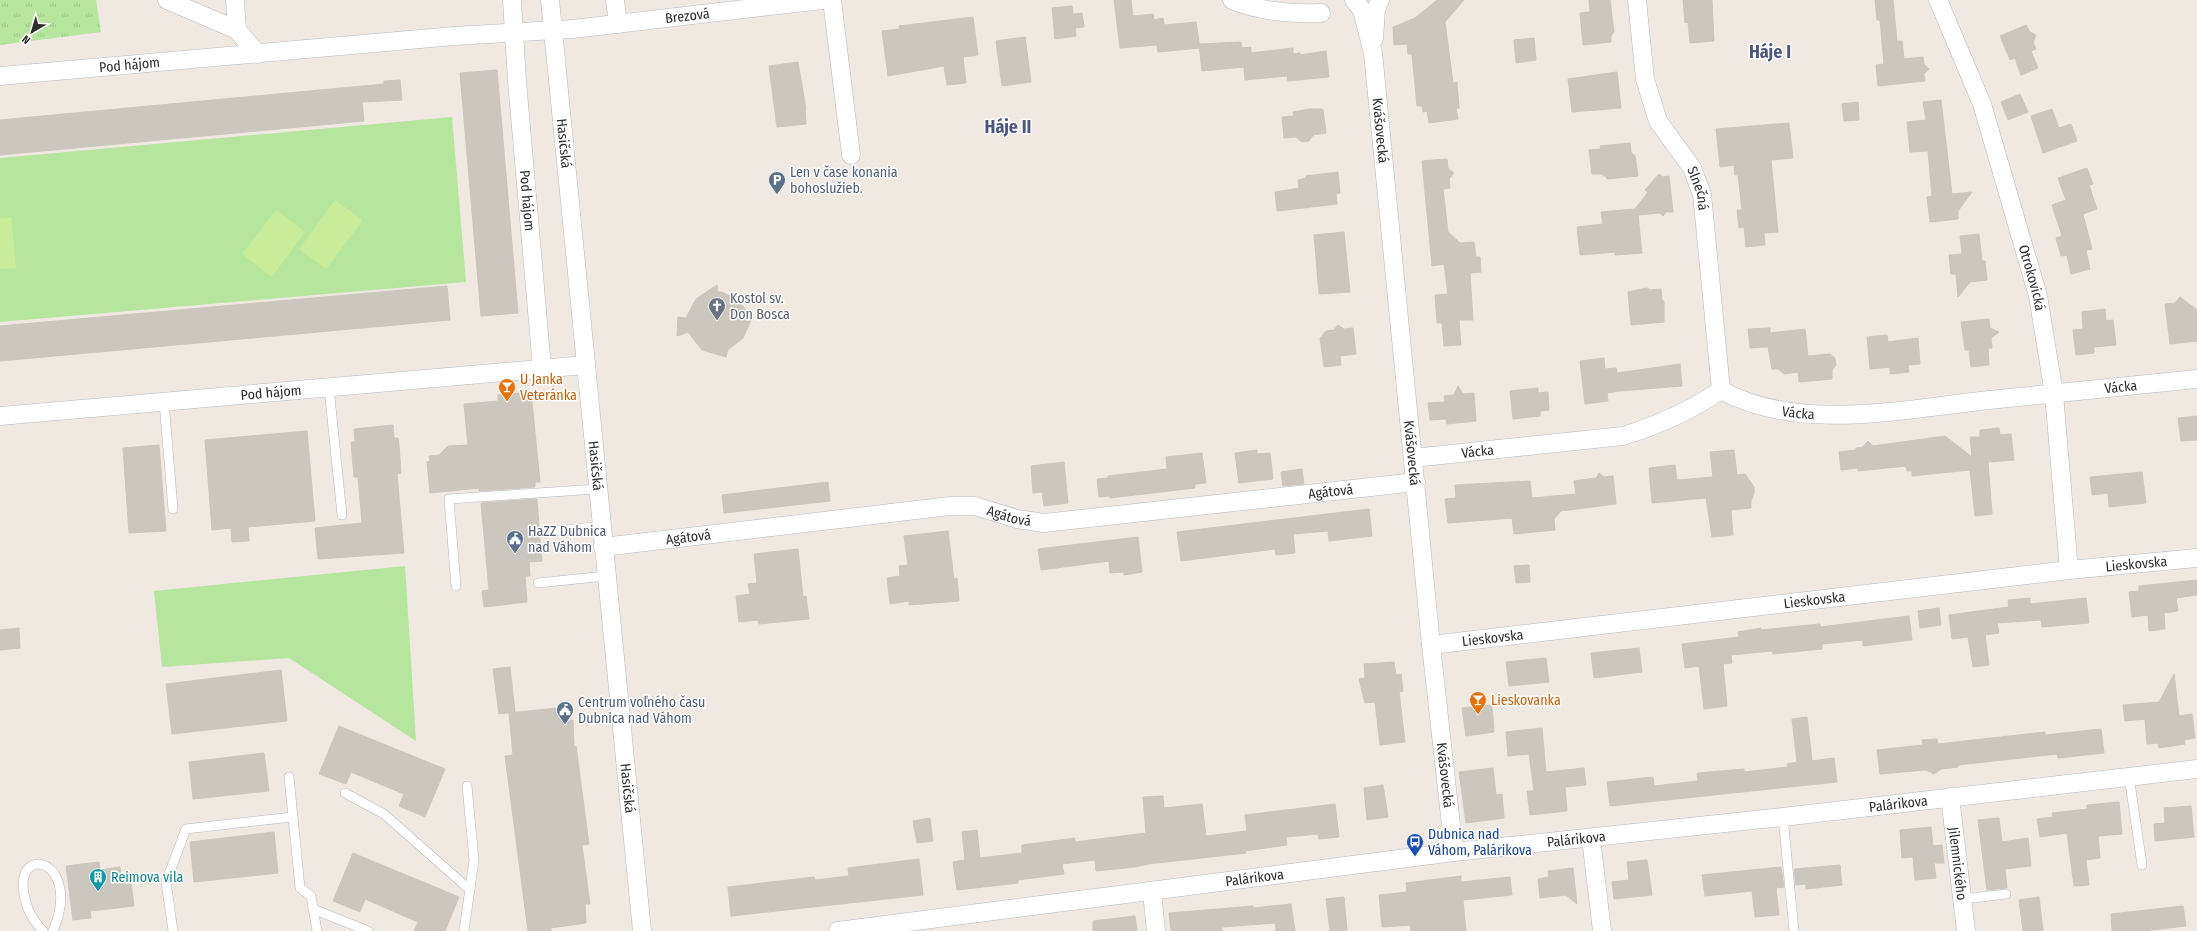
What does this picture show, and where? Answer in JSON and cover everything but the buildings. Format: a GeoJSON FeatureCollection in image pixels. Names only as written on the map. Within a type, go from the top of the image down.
{"type":"FeatureCollection","features":[{"type":"Feature","properties":{"kind":"street"},"geometry":{"type":"LineString","coordinates":[[168,0],[237,30],[258,54]]}},
{"type":"Feature","properties":{"kind":"street"},"geometry":{"type":"LineString","coordinates":[[235,0],[237,30]]}},
{"type":"Feature","properties":{"kind":"street","name":"Pod hájom"},"geometry":{"type":"LineString","coordinates":[[512,0],[516,32],[517,81],[542,368]]}},
{"type":"Feature","properties":{"kind":"street","name":"Hasičská"},"geometry":{"type":"LineString","coordinates":[[550,0],[597,489],[642,931]]}},
{"type":"Feature","properties":{"kind":"street"},"geometry":{"type":"LineString","coordinates":[[615,0],[618,24]]}},
{"type":"Feature","properties":{"kind":"street","name":"Brezová"},"geometry":{"type":"LineString","coordinates":[[553,30],[618,24],[822,0]]}},
{"type":"Feature","properties":{"kind":"street"},"geometry":{"type":"LineString","coordinates":[[832,0],[851,155]]}},
{"type":"Feature","properties":{"kind":"street"},"geometry":{"type":"LineString","coordinates":[[1232,0],[1268,10],[1294,14],[1321,12]]}},
{"type":"Feature","properties":{"kind":"street","name":"Kvášovecká"},"geometry":{"type":"LineString","coordinates":[[1354,0],[1362,10],[1373,53],[1454,852]]}},
{"type":"Feature","properties":{"kind":"street","name":"Kvášovecká"},"geometry":{"type":"LineString","coordinates":[[1373,53],[1376,9],[1380,0]]}},
{"type":"Feature","properties":{"kind":"street","name":"Slnečná"},"geometry":{"type":"LineString","coordinates":[[1637,0],[1645,79],[1658,121],[1692,168],[1702,194],[1721,390]]}},
{"type":"Feature","properties":{"kind":"street","name":"Otrokovická"},"geometry":{"type":"LineString","coordinates":[[1938,0],[1982,104],[2004,174],[2038,296],[2054,394],[2069,570]]}},
{"type":"Feature","properties":{"kind":"street","name":"Pod hájom"},"geometry":{"type":"LineString","coordinates":[[0,76],[553,30]]}},
{"type":"Feature","properties":{"kind":"street","name":"Pod hájom"},"geometry":{"type":"LineString","coordinates":[[0,416],[585,365]]}},
{"type":"Feature","properties":{"kind":"street","name":"Vácka"},"geometry":{"type":"LineString","coordinates":[[1413,458],[1623,436],[1653,427],[1697,406],[1721,390],[1740,401],[1771,408],[1838,416],[2197,378]]}},
{"type":"Feature","properties":{"kind":"street","name":"Agátová"},"geometry":{"type":"LineString","coordinates":[[603,548],[950,506],[975,506],[1017,519],[1044,523],[1416,482]]}},
{"type":"Feature","properties":{"kind":"street","name":"Lieskovska"},"geometry":{"type":"LineString","coordinates":[[1432,645],[2069,570],[2197,558]]}},
{"type":"Feature","properties":{"kind":"street","name":"Palárikova"},"geometry":{"type":"LineString","coordinates":[[838,931],[1152,892],[1454,852],[1783,817],[2197,769]]}},
{"type":"Feature","properties":{"kind":"street","name":"Jilemnického"},"geometry":{"type":"LineString","coordinates":[[1950,797],[1966,931]]}},
{"type":"Feature","properties":{"kind":"street"},"geometry":{"type":"LineString","coordinates":[[1591,838],[1602,931]]}},
{"type":"Feature","properties":{"kind":"street"},"geometry":{"type":"LineString","coordinates":[[1152,892],[1156,931]]}},
{"type":"Feature","properties":{"kind":"lane"},"geometry":{"type":"LineString","coordinates":[[330,388],[342,515]]}},
{"type":"Feature","properties":{"kind":"lane"},"geometry":{"type":"LineString","coordinates":[[164,402],[173,509]]}},
{"type":"Feature","properties":{"kind":"lane"},"geometry":{"type":"LineString","coordinates":[[456,586],[448,499],[597,489]]}},
{"type":"Feature","properties":{"kind":"lane"},"geometry":{"type":"LineString","coordinates":[[540,533],[601,526]]}},
{"type":"Feature","properties":{"kind":"lane"},"geometry":{"type":"LineString","coordinates":[[538,583],[606,576]]}},
{"type":"Feature","properties":{"kind":"lane"},"geometry":{"type":"LineString","coordinates":[[2129,776],[2142,865]]}},
{"type":"Feature","properties":{"kind":"lane"},"geometry":{"type":"LineString","coordinates":[[289,777],[300,888],[311,896],[317,931]]}},
{"type":"Feature","properties":{"kind":"lane"},"geometry":{"type":"LineString","coordinates":[[464,931],[474,860],[467,786]]}},
{"type":"Feature","properties":{"kind":"lane"},"geometry":{"type":"LineString","coordinates":[[345,793],[384,814],[470,890]]}},
{"type":"Feature","properties":{"kind":"lane"},"geometry":{"type":"LineString","coordinates":[[173,931],[166,882],[186,829],[292,817]]}},
{"type":"Feature","properties":{"kind":"lane"},"geometry":{"type":"LineString","coordinates":[[1783,817],[1794,931]]}},
{"type":"Feature","properties":{"kind":"lane"},"geometry":{"type":"LineString","coordinates":[[43,931],[27,911],[22,882],[26,871],[34,864],[42,863],[50,867],[56,874],[62,903],[53,931]]}},
{"type":"Feature","properties":{"kind":"lane"},"geometry":{"type":"LineString","coordinates":[[1962,899],[2006,894]]}},
{"type":"Feature","properties":{"kind":"lane"},"geometry":{"type":"LineString","coordinates":[[313,909],[368,931]]}},
{"type":"Feature","properties":{"kind":"green space"},"geometry":{"type":"Polygon","coordinates":[[[0,0],[96,0],[101,32],[0,45],[0,0]]]}},
{"type":"Feature","properties":{"kind":"green space"},"geometry":{"type":"Polygon","coordinates":[[[452,117],[466,282],[0,322],[0,158],[452,117]]]}},
{"type":"Feature","properties":{"kind":"green space"},"geometry":{"type":"Polygon","coordinates":[[[335,200],[363,220],[326,269],[299,249],[335,200]]]}},
{"type":"Feature","properties":{"kind":"green space"},"geometry":{"type":"Polygon","coordinates":[[[276,210],[305,232],[272,277],[242,254],[276,210]]]}},
{"type":"Feature","properties":{"kind":"green space"},"geometry":{"type":"Polygon","coordinates":[[[11,217],[16,268],[0,269],[0,218],[11,217]]]}},
{"type":"Feature","properties":{"kind":"green space"},"geometry":{"type":"Polygon","coordinates":[[[405,566],[416,741],[289,658],[162,667],[154,591],[405,566]]]}},
{"type":"Feature","properties":{"kind":"place","name":"Len v čase konania bohoslužieb."},"geometry":{"type":"Point","coordinates":[777,195]}},
{"type":"Feature","properties":{"kind":"place","name":"Kostol sv. Don Bosca"},"geometry":{"type":"Point","coordinates":[717,321]}},
{"type":"Feature","properties":{"kind":"place","name":"U Janka Veteránka"},"geometry":{"type":"Point","coordinates":[507,402]}},
{"type":"Feature","properties":{"kind":"place","name":"HaZZ Dubnica nad Váhom"},"geometry":{"type":"Point","coordinates":[515,554]}},
{"type":"Feature","properties":{"kind":"place","name":"Lieskovanka"},"geometry":{"type":"Point","coordinates":[1478,715]}},
{"type":"Feature","properties":{"kind":"place","name":"Centrum voľného času Dubnica nad Váhom"},"geometry":{"type":"Point","coordinates":[565,725]}},
{"type":"Feature","properties":{"kind":"place","name":"Dubnica nad Váhom, Palárikova"},"geometry":{"type":"Point","coordinates":[1415,857]}},
{"type":"Feature","properties":{"kind":"place","name":"Reimova vila"},"geometry":{"type":"Point","coordinates":[98,892]}},
{"type":"Feature","properties":{"kind":"district","name":"Háje I"},"geometry":{"type":"Point","coordinates":[1770,52]}},
{"type":"Feature","properties":{"kind":"district","name":"Háje II"},"geometry":{"type":"Point","coordinates":[1008,127]}}]}
